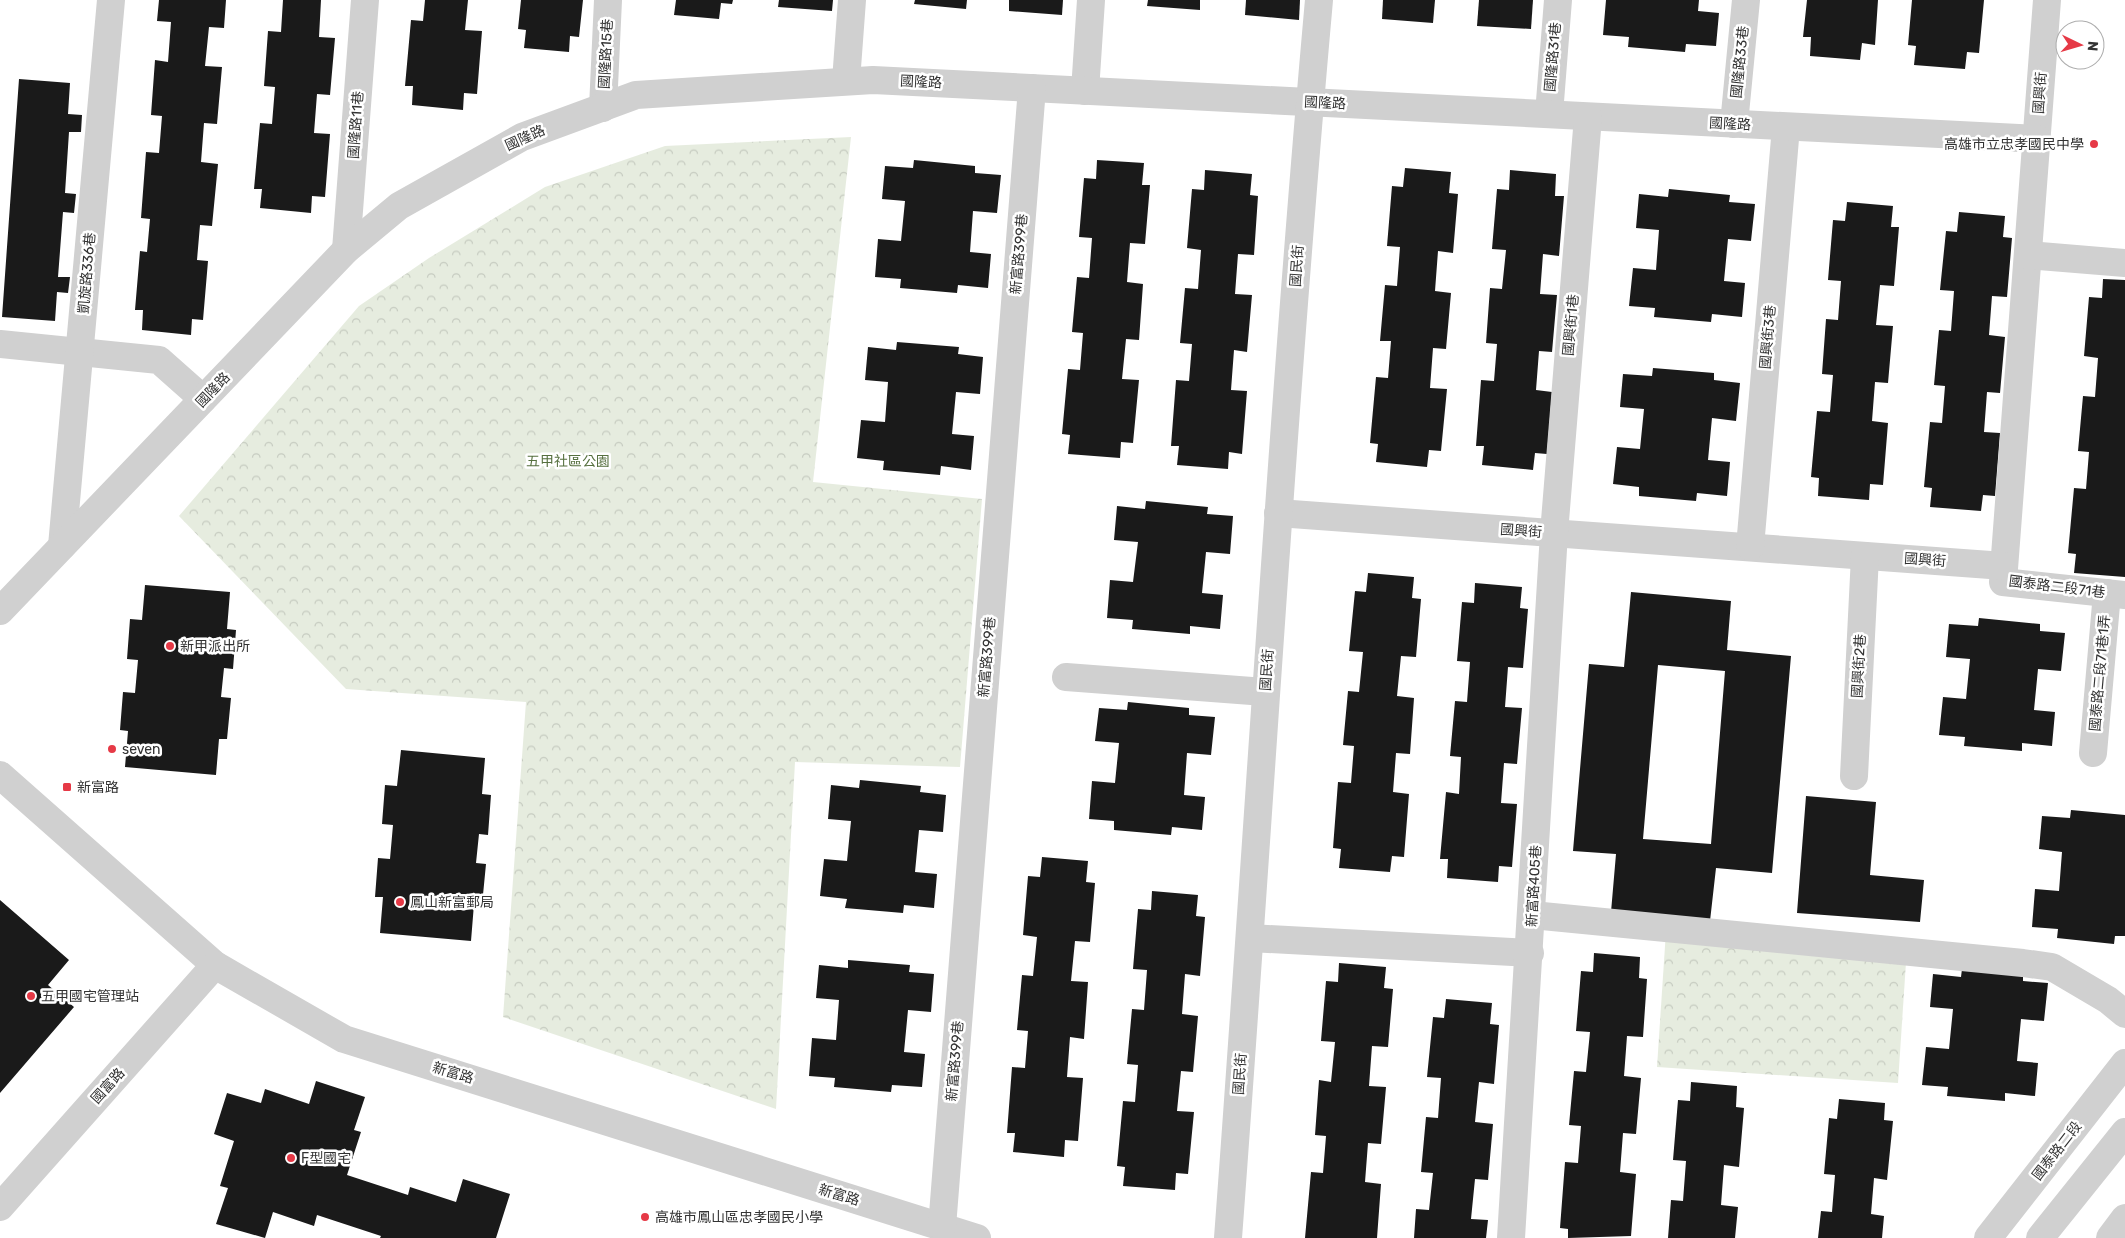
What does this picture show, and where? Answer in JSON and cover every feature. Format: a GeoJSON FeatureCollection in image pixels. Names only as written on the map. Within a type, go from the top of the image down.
{"type":"FeatureCollection","features":[{"type":"Feature","properties":{"kind":"street","name":"凱旋路336巷"},"geometry":{"type":"LineString","coordinates":[[62,546],[112,0]]}},
{"type":"Feature","properties":{"kind":"street","name":"國隆路11巷"},"geometry":{"type":"LineString","coordinates":[[346,250],[365,0]]}},
{"type":"Feature","properties":{"kind":"street","name":"國隆路15巷"},"geometry":{"type":"LineString","coordinates":[[603,108],[608,0]]}},
{"type":"Feature","properties":{"kind":"street"},"geometry":{"type":"LineString","coordinates":[[846,81],[852,0]]}},
{"type":"Feature","properties":{"kind":"street"},"geometry":{"type":"LineString","coordinates":[[1085,90],[1091,0]]}},
{"type":"Feature","properties":{"kind":"street","name":"國民街"},"geometry":{"type":"LineString","coordinates":[[1228,1238],[1278,512],[1319,0]]}},
{"type":"Feature","properties":{"kind":"street","name":"國隆路31巷"},"geometry":{"type":"LineString","coordinates":[[1549,114],[1558,0]]}},
{"type":"Feature","properties":{"kind":"street","name":"國隆路33巷"},"geometry":{"type":"LineString","coordinates":[[1734,124],[1746,0]]}},
{"type":"Feature","properties":{"kind":"street","name":"國興街"},"geometry":{"type":"LineString","coordinates":[[1278,512],[2004,566],[2047,0]]}},
{"type":"Feature","properties":{"kind":"street","name":"國隆路"},"geometry":{"type":"LineString","coordinates":[[0,611],[346,250],[399,206],[522,137],[636,95],[873,80],[2037,139]]}},
{"type":"Feature","properties":{"kind":"street","name":"新富路399巷"},"geometry":{"type":"LineString","coordinates":[[942,1227],[1032,88]]}},
{"type":"Feature","properties":{"kind":"street","name":"國興街1巷"},"geometry":{"type":"LineString","coordinates":[[1554,533],[1588,117]]}},
{"type":"Feature","properties":{"kind":"street","name":"國興街3巷"},"geometry":{"type":"LineString","coordinates":[[1750,548],[1786,127]]}},
{"type":"Feature","properties":{"kind":"street"},"geometry":{"type":"LineString","coordinates":[[2028,255],[2125,263]]}},
{"type":"Feature","properties":{"kind":"street"},"geometry":{"type":"LineString","coordinates":[[0,344],[159,360],[203,400]]}},
{"type":"Feature","properties":{"kind":"street","name":"新富路405巷"},"geometry":{"type":"LineString","coordinates":[[1511,1238],[1530,953],[1554,533]]}},
{"type":"Feature","properties":{"kind":"street","name":"國興街2巷"},"geometry":{"type":"LineString","coordinates":[[1854,776],[1864,556]]}},
{"type":"Feature","properties":{"kind":"street","name":"國泰路二段71巷"},"geometry":{"type":"LineString","coordinates":[[2004,566],[2003,582],[2116,594]]}},
{"type":"Feature","properties":{"kind":"street","name":"國泰路二段71巷1弄"},"geometry":{"type":"LineString","coordinates":[[2093,753],[2116,594]]}},
{"type":"Feature","properties":{"kind":"street"},"geometry":{"type":"LineString","coordinates":[[1066,677],[1265,692]]}},
{"type":"Feature","properties":{"kind":"street","name":"新富路"},"geometry":{"type":"LineString","coordinates":[[0,775],[215,966],[344,1039],[977,1238]]}},
{"type":"Feature","properties":{"kind":"street"},"geometry":{"type":"LineString","coordinates":[[1532,915],[2023,962],[2052,967],[2108,1000],[2125,1014]]}},
{"type":"Feature","properties":{"kind":"street"},"geometry":{"type":"LineString","coordinates":[[1250,938],[1530,953]]}},
{"type":"Feature","properties":{"kind":"street","name":"國富路"},"geometry":{"type":"LineString","coordinates":[[0,1206],[215,966]]}},
{"type":"Feature","properties":{"kind":"street","name":"國泰路二段"},"geometry":{"type":"LineString","coordinates":[[1988,1238],[2125,1064]]}},
{"type":"Feature","properties":{"kind":"street"},"geometry":{"type":"LineString","coordinates":[[2040,1238],[2125,1132]]}},
{"type":"Feature","properties":{"kind":"street"},"geometry":{"type":"LineString","coordinates":[[2110,1238],[2125,1218]]}},
{"type":"Feature","properties":{"kind":"green space","name":"五甲社區公園"},"geometry":{"type":"Polygon","coordinates":[[[851,137],[813,482],[982,499],[960,767],[795,762],[776,1109],[503,1017],[526,702],[346,689],[179,516],[359,306],[429,258],[545,187],[665,146],[851,137]]]}},
{"type":"Feature","properties":{"kind":"green space"},"geometry":{"type":"Polygon","coordinates":[[[1666,931],[1907,947],[1898,1083],[1657,1067],[1666,931]]]}},
{"type":"Feature","properties":{"kind":"building"},"geometry":{"type":"Polygon","coordinates":[[[159,0],[226,0],[224,28],[209,27],[205,66],[222,67],[217,124],[204,123],[201,162],[218,164],[212,226],[200,225],[197,260],[208,261],[203,320],[192,319],[191,335],[142,330],[143,310],[135,310],[140,251],[147,252],[150,219],[141,218],[146,152],[159,153],[162,116],[151,115],[155,60],[168,62],[171,22],[157,21],[159,0]]]}},
{"type":"Feature","properties":{"kind":"building"},"geometry":{"type":"Polygon","coordinates":[[[283,0],[321,0],[319,37],[335,38],[330,95],[317,94],[314,133],[330,134],[325,197],[312,196],[311,213],[260,208],[262,189],[254,189],[260,123],[272,124],[275,87],[264,86],[268,31],[281,32],[283,0]]]}},
{"type":"Feature","properties":{"kind":"building"},"geometry":{"type":"Polygon","coordinates":[[[425,0],[468,0],[465,30],[482,31],[477,94],[464,93],[463,110],[412,105],[413,86],[405,86],[411,20],[423,21],[425,0]]]}},
{"type":"Feature","properties":{"kind":"building"},"geometry":{"type":"Polygon","coordinates":[[[521,0],[583,0],[579,37],[570,36],[569,52],[524,48],[526,30],[518,29],[521,0]]]}},
{"type":"Feature","properties":{"kind":"building"},"geometry":{"type":"Polygon","coordinates":[[[676,0],[733,0],[732,4],[721,3],[719,19],[674,15],[676,0]]]}},
{"type":"Feature","properties":{"kind":"building"},"geometry":{"type":"Polygon","coordinates":[[[779,0],[833,0],[832,11],[778,7],[779,0]]]}},
{"type":"Feature","properties":{"kind":"building"},"geometry":{"type":"Polygon","coordinates":[[[915,0],[967,0],[966,9],[914,4],[915,0]]]}},
{"type":"Feature","properties":{"kind":"building"},"geometry":{"type":"Polygon","coordinates":[[[1009,0],[1063,0],[1062,15],[1009,11],[1009,0]]]}},
{"type":"Feature","properties":{"kind":"building"},"geometry":{"type":"Polygon","coordinates":[[[1148,0],[1200,0],[1200,10],[1147,6],[1148,0]]]}},
{"type":"Feature","properties":{"kind":"building"},"geometry":{"type":"Polygon","coordinates":[[[1246,0],[1300,0],[1299,20],[1245,15],[1246,0]]]}},
{"type":"Feature","properties":{"kind":"building"},"geometry":{"type":"Polygon","coordinates":[[[1383,0],[1435,0],[1433,23],[1382,19],[1383,0]]]}},
{"type":"Feature","properties":{"kind":"building"},"geometry":{"type":"Polygon","coordinates":[[[1479,0],[1533,0],[1531,29],[1477,26],[1479,0]]]}},
{"type":"Feature","properties":{"kind":"building"},"geometry":{"type":"Polygon","coordinates":[[[1606,0],[1699,0],[1698,11],[1719,13],[1716,46],[1686,44],[1685,52],[1628,47],[1629,37],[1603,35],[1606,0]]]}},
{"type":"Feature","properties":{"kind":"building"},"geometry":{"type":"Polygon","coordinates":[[[1807,0],[1878,0],[1875,45],[1862,43],[1860,60],[1810,56],[1811,37],[1803,37],[1807,0]]]}},
{"type":"Feature","properties":{"kind":"building"},"geometry":{"type":"Polygon","coordinates":[[[1912,0],[1984,0],[1979,53],[1967,52],[1965,69],[1914,65],[1916,46],[1908,45],[1912,0]]]}},
{"type":"Feature","properties":{"kind":"building"},"geometry":{"type":"Polygon","coordinates":[[[19,79],[70,83],[68,114],[82,115],[81,132],[69,132],[65,193],[76,194],[74,213],[63,212],[58,277],[70,277],[68,293],[57,292],[55,321],[2,317],[19,79]]]}},
{"type":"Feature","properties":{"kind":"building"},"geometry":{"type":"Polygon","coordinates":[[[914,160],[975,166],[975,173],[1001,175],[997,213],[973,211],[970,252],[991,254],[988,288],[958,285],[957,293],[900,288],[901,279],[875,277],[878,239],[901,241],[905,201],[882,199],[885,166],[913,168],[914,160]]]}},
{"type":"Feature","properties":{"kind":"building"},"geometry":{"type":"Polygon","coordinates":[[[1097,160],[1144,163],[1142,185],[1150,185],[1145,244],[1130,243],[1127,282],[1143,284],[1139,340],[1126,339],[1122,379],[1139,380],[1133,443],[1121,442],[1120,458],[1068,454],[1070,435],[1062,434],[1068,369],[1080,370],[1083,333],[1072,332],[1077,277],[1089,278],[1092,238],[1079,237],[1084,178],[1096,179],[1097,160]]]}},
{"type":"Feature","properties":{"kind":"building"},"geometry":{"type":"Polygon","coordinates":[[[1405,168],[1451,172],[1449,193],[1458,194],[1453,253],[1438,251],[1435,291],[1451,293],[1446,349],[1433,348],[1430,388],[1447,389],[1441,451],[1429,450],[1427,467],[1376,462],[1378,444],[1370,443],[1376,377],[1388,378],[1391,341],[1380,341],[1385,285],[1397,286],[1400,247],[1387,246],[1392,186],[1403,187],[1405,168]]]}},
{"type":"Feature","properties":{"kind":"building"},"geometry":{"type":"Polygon","coordinates":[[[1205,170],[1252,174],[1250,195],[1258,196],[1254,255],[1238,254],[1235,294],[1252,295],[1247,352],[1234,350],[1231,390],[1247,391],[1242,454],[1229,452],[1228,469],[1177,465],[1179,446],[1171,446],[1176,380],[1189,381],[1192,344],[1180,343],[1185,288],[1198,289],[1201,250],[1187,248],[1192,189],[1204,190],[1205,170]]]}},
{"type":"Feature","properties":{"kind":"building"},"geometry":{"type":"Polygon","coordinates":[[[1510,170],[1556,174],[1555,196],[1564,196],[1559,256],[1543,254],[1540,294],[1557,295],[1552,352],[1539,351],[1536,390],[1552,392],[1547,454],[1535,453],[1533,470],[1482,465],[1484,446],[1476,446],[1481,380],[1494,381],[1497,344],[1486,343],[1490,288],[1502,289],[1506,250],[1492,249],[1497,189],[1509,190],[1510,170]]]}},
{"type":"Feature","properties":{"kind":"building"},"geometry":{"type":"Polygon","coordinates":[[[1669,189],[1730,195],[1729,202],[1755,204],[1751,241],[1728,239],[1724,281],[1745,283],[1742,317],[1712,314],[1711,322],[1654,317],[1655,308],[1629,306],[1633,268],[1656,270],[1659,230],[1636,228],[1639,194],[1668,197],[1669,189]]]}},
{"type":"Feature","properties":{"kind":"building"},"geometry":{"type":"Polygon","coordinates":[[[1847,202],[1893,206],[1891,227],[1899,227],[1894,286],[1880,285],[1876,325],[1893,326],[1888,383],[1875,382],[1872,421],[1888,423],[1883,485],[1870,484],[1869,500],[1818,496],[1819,478],[1811,477],[1817,411],[1830,412],[1833,375],[1822,374],[1826,319],[1838,320],[1841,281],[1828,280],[1833,220],[1845,221],[1847,202]]]}},
{"type":"Feature","properties":{"kind":"building"},"geometry":{"type":"Polygon","coordinates":[[[1959,212],[2005,216],[2003,237],[2012,238],[2007,297],[1992,296],[1989,335],[2005,337],[2000,393],[1987,392],[1984,432],[2000,433],[1995,496],[1983,495],[1981,511],[1930,507],[1932,488],[1924,487],[1930,422],[1942,423],[1945,386],[1934,385],[1939,330],[1951,331],[1954,291],[1940,290],[1946,231],[1957,232],[1959,212]]]}},
{"type":"Feature","properties":{"kind":"building"},"geometry":{"type":"Polygon","coordinates":[[[2103,279],[2125,280],[2125,577],[2074,573],[2076,554],[2068,553],[2074,488],[2086,489],[2089,452],[2078,451],[2083,396],[2095,397],[2098,358],[2084,356],[2089,297],[2102,298],[2103,279]]]}},
{"type":"Feature","properties":{"kind":"building"},"geometry":{"type":"Polygon","coordinates":[[[897,342],[959,347],[958,354],[983,357],[980,394],[956,392],[952,434],[974,436],[971,470],[941,466],[940,475],[883,470],[884,461],[857,458],[861,420],[885,422],[888,382],[865,380],[868,347],[896,350],[897,342]]]}},
{"type":"Feature","properties":{"kind":"building"},"geometry":{"type":"Polygon","coordinates":[[[1653,368],[1714,373],[1714,380],[1740,383],[1736,421],[1712,418],[1708,460],[1730,462],[1727,496],[1697,493],[1696,501],[1639,496],[1639,487],[1613,484],[1617,447],[1640,449],[1644,409],[1620,407],[1623,374],[1652,376],[1653,368]]]}},
{"type":"Feature","properties":{"kind":"building"},"geometry":{"type":"Polygon","coordinates":[[[1146,501],[1208,507],[1207,514],[1233,516],[1230,554],[1206,552],[1202,593],[1223,595],[1220,629],[1190,626],[1190,634],[1132,629],[1133,620],[1107,618],[1110,580],[1133,582],[1138,542],[1114,540],[1117,506],[1145,509],[1146,501]]]}},
{"type":"Feature","properties":{"kind":"building"},"geometry":{"type":"Polygon","coordinates":[[[1368,573],[1414,577],[1412,598],[1421,599],[1416,657],[1401,656],[1397,696],[1414,698],[1410,754],[1396,753],[1393,792],[1409,794],[1404,857],[1392,856],[1390,872],[1339,868],[1341,849],[1333,848],[1338,782],[1351,783],[1354,746],[1343,745],[1348,691],[1359,692],[1363,652],[1349,651],[1355,591],[1366,592],[1368,573]]]}},
{"type":"Feature","properties":{"kind":"building"},"geometry":{"type":"Polygon","coordinates":[[[1475,583],[1522,587],[1520,608],[1528,609],[1523,668],[1508,667],[1505,707],[1522,708],[1517,764],[1504,763],[1501,803],[1517,804],[1512,867],[1499,866],[1498,882],[1447,878],[1448,859],[1440,859],[1446,792],[1459,794],[1461,757],[1450,756],[1455,701],[1467,702],[1470,662],[1457,661],[1462,602],[1474,603],[1475,583]]]}},
{"type":"Feature","properties":{"kind":"building"},"geometry":{"type":"Polygon","coordinates":[[[145,585],[230,592],[227,629],[236,630],[233,669],[224,668],[221,697],[231,698],[227,739],[219,739],[216,775],[125,767],[128,731],[120,730],[123,692],[135,693],[138,660],[127,659],[130,619],[142,620],[145,585]]]}},
{"type":"Feature","properties":{"kind":"building"},"geometry":{"type":"Polygon","coordinates":[[[1631,592],[1731,601],[1727,650],[1791,656],[1772,873],[1716,868],[1710,921],[1611,912],[1616,854],[1573,851],[1589,664],[1624,667],[1631,592]],[[1658,665],[1643,839],[1711,844],[1725,671],[1658,665]]]}},
{"type":"Feature","properties":{"kind":"building"},"geometry":{"type":"Polygon","coordinates":[[[1979,618],[2040,624],[2040,631],[2065,633],[2061,671],[2038,669],[2034,710],[2055,712],[2052,746],[2022,743],[2022,751],[1964,746],[1965,737],[1939,735],[1943,697],[1966,699],[1970,659],[1946,657],[1949,624],[1978,626],[1979,618]]]}},
{"type":"Feature","properties":{"kind":"building"},"geometry":{"type":"Polygon","coordinates":[[[1128,702],[1189,708],[1189,715],[1215,717],[1211,755],[1187,753],[1184,795],[1205,797],[1202,830],[1172,827],[1171,835],[1114,830],[1114,821],[1089,819],[1092,781],[1115,783],[1119,743],[1095,741],[1099,708],[1127,710],[1128,702]]]}},
{"type":"Feature","properties":{"kind":"building"},"geometry":{"type":"Polygon","coordinates":[[[401,750],[485,758],[482,794],[491,795],[488,835],[479,834],[476,863],[486,864],[482,905],[474,904],[471,941],[380,933],[383,897],[375,897],[378,858],[390,859],[393,825],[382,824],[385,785],[397,786],[401,750]]]}},
{"type":"Feature","properties":{"kind":"building"},"geometry":{"type":"Polygon","coordinates":[[[860,780],[921,786],[920,792],[946,795],[943,832],[919,830],[915,872],[937,874],[934,908],[904,905],[903,913],[845,908],[847,899],[820,896],[824,859],[847,861],[851,821],[828,819],[831,785],[859,788],[860,780]]]}},
{"type":"Feature","properties":{"kind":"building"},"geometry":{"type":"Polygon","coordinates":[[[1806,796],[1876,802],[1870,875],[1924,880],[1920,922],[1797,913],[1806,796]]]}},
{"type":"Feature","properties":{"kind":"building"},"geometry":{"type":"Polygon","coordinates":[[[2071,810],[2125,815],[2125,936],[2115,936],[2114,944],[2057,938],[2058,929],[2032,927],[2035,889],[2059,891],[2062,852],[2039,849],[2042,816],[2070,818],[2071,810]]]}},
{"type":"Feature","properties":{"kind":"building"},"geometry":{"type":"Polygon","coordinates":[[[1042,857],[1088,861],[1086,882],[1095,883],[1090,942],[1075,941],[1071,981],[1088,982],[1084,1039],[1070,1037],[1067,1077],[1083,1078],[1078,1141],[1065,1140],[1064,1157],[1013,1152],[1015,1133],[1007,1133],[1012,1067],[1025,1068],[1028,1031],[1017,1030],[1022,975],[1033,976],[1037,937],[1023,935],[1028,876],[1040,877],[1042,857]]]}},
{"type":"Feature","properties":{"kind":"building"},"geometry":{"type":"Polygon","coordinates":[[[1152,891],[1198,895],[1196,916],[1205,917],[1200,976],[1185,974],[1182,1014],[1198,1016],[1193,1072],[1181,1071],[1177,1111],[1194,1112],[1188,1174],[1176,1173],[1175,1190],[1123,1186],[1125,1167],[1117,1166],[1123,1101],[1135,1102],[1138,1065],[1127,1064],[1132,1009],[1144,1010],[1147,970],[1133,969],[1138,909],[1151,910],[1152,891]]]}},
{"type":"Feature","properties":{"kind":"building","name":"五甲國宅管理站"},"geometry":{"type":"Polygon","coordinates":[[[0,900],[69,960],[48,985],[74,1007],[0,1093],[0,900]]]}},
{"type":"Feature","properties":{"kind":"building"},"geometry":{"type":"Polygon","coordinates":[[[1594,953],[1640,957],[1639,978],[1647,979],[1643,1037],[1627,1036],[1624,1076],[1641,1078],[1636,1134],[1623,1133],[1620,1172],[1636,1174],[1631,1236],[1568,1238],[1568,1229],[1560,1228],[1565,1162],[1578,1163],[1581,1126],[1569,1125],[1574,1071],[1586,1072],[1590,1032],[1576,1031],[1581,971],[1593,972],[1594,953]]]}},
{"type":"Feature","properties":{"kind":"building"},"geometry":{"type":"Polygon","coordinates":[[[848,960],[910,965],[909,972],[934,974],[931,1012],[908,1010],[904,1052],[925,1054],[922,1087],[892,1085],[891,1092],[834,1087],[835,1078],[809,1076],[812,1038],[836,1040],[839,1000],[816,998],[819,965],[848,968],[848,960]]]}},
{"type":"Feature","properties":{"kind":"building"},"geometry":{"type":"Polygon","coordinates":[[[1339,963],[1386,967],[1384,988],[1393,989],[1388,1047],[1372,1046],[1369,1086],[1386,1087],[1381,1144],[1368,1143],[1365,1182],[1381,1184],[1377,1238],[1305,1238],[1311,1172],[1323,1173],[1326,1136],[1315,1135],[1319,1080],[1331,1082],[1335,1042],[1321,1041],[1326,981],[1338,982],[1339,963]]]}},
{"type":"Feature","properties":{"kind":"building"},"geometry":{"type":"Polygon","coordinates":[[[1962,969],[2023,974],[2023,981],[2048,983],[2044,1021],[2021,1019],[2017,1061],[2038,1063],[2035,1096],[2005,1093],[2005,1101],[1947,1096],[1948,1087],[1922,1085],[1926,1047],[1949,1049],[1953,1009],[1930,1007],[1933,974],[1961,977],[1962,969]]]}},
{"type":"Feature","properties":{"kind":"building"},"geometry":{"type":"Polygon","coordinates":[[[1446,999],[1492,1003],[1490,1024],[1499,1025],[1494,1084],[1479,1082],[1475,1122],[1493,1124],[1488,1180],[1475,1179],[1471,1219],[1488,1220],[1486,1238],[1414,1238],[1416,1209],[1429,1210],[1433,1173],[1421,1172],[1426,1117],[1438,1118],[1441,1078],[1427,1077],[1433,1017],[1444,1018],[1446,999]]]}},
{"type":"Feature","properties":{"kind":"building","name":"F型國宅"},"geometry":{"type":"Polygon","coordinates":[[[316,1081],[365,1097],[354,1130],[361,1132],[347,1175],[408,1195],[410,1187],[456,1202],[463,1179],[510,1194],[496,1238],[380,1238],[381,1236],[317,1215],[314,1226],[273,1212],[265,1238],[216,1224],[228,1188],[220,1186],[234,1141],[214,1134],[227,1093],[261,1103],[265,1089],[309,1104],[316,1081]]]}},
{"type":"Feature","properties":{"kind":"building"},"geometry":{"type":"Polygon","coordinates":[[[1691,1082],[1737,1086],[1736,1107],[1744,1108],[1739,1167],[1724,1165],[1721,1205],[1738,1207],[1735,1238],[1668,1238],[1671,1200],[1683,1201],[1686,1161],[1673,1160],[1678,1100],[1690,1101],[1691,1082]]]}},
{"type":"Feature","properties":{"kind":"building"},"geometry":{"type":"Polygon","coordinates":[[[1839,1099],[1885,1103],[1884,1120],[1893,1121],[1887,1180],[1874,1178],[1871,1214],[1884,1216],[1882,1238],[1818,1238],[1821,1211],[1832,1212],[1835,1175],[1824,1174],[1829,1118],[1837,1119],[1839,1099]]]}},
{"type":"Feature","properties":{"kind":"place","name":"高雄市立忠孝國民中學"},"geometry":{"type":"Point","coordinates":[2094,144]}},
{"type":"Feature","properties":{"kind":"place","name":"新甲派出所"},"geometry":{"type":"Point","coordinates":[170,646]}},
{"type":"Feature","properties":{"kind":"place","name":"seven"},"geometry":{"type":"Point","coordinates":[112,749]}},
{"type":"Feature","properties":{"kind":"place","name":"新富路"},"geometry":{"type":"Point","coordinates":[67,787]}},
{"type":"Feature","properties":{"kind":"place","name":"鳳山新富郵局"},"geometry":{"type":"Point","coordinates":[400,902]}},
{"type":"Feature","properties":{"kind":"place","name":"五甲國宅管理站"},"geometry":{"type":"Point","coordinates":[31,996]}},
{"type":"Feature","properties":{"kind":"place","name":"F型國宅"},"geometry":{"type":"Point","coordinates":[291,1158]}},
{"type":"Feature","properties":{"kind":"place","name":"高雄市鳳山區忠孝國民小學"},"geometry":{"type":"Point","coordinates":[645,1217]}}]}
